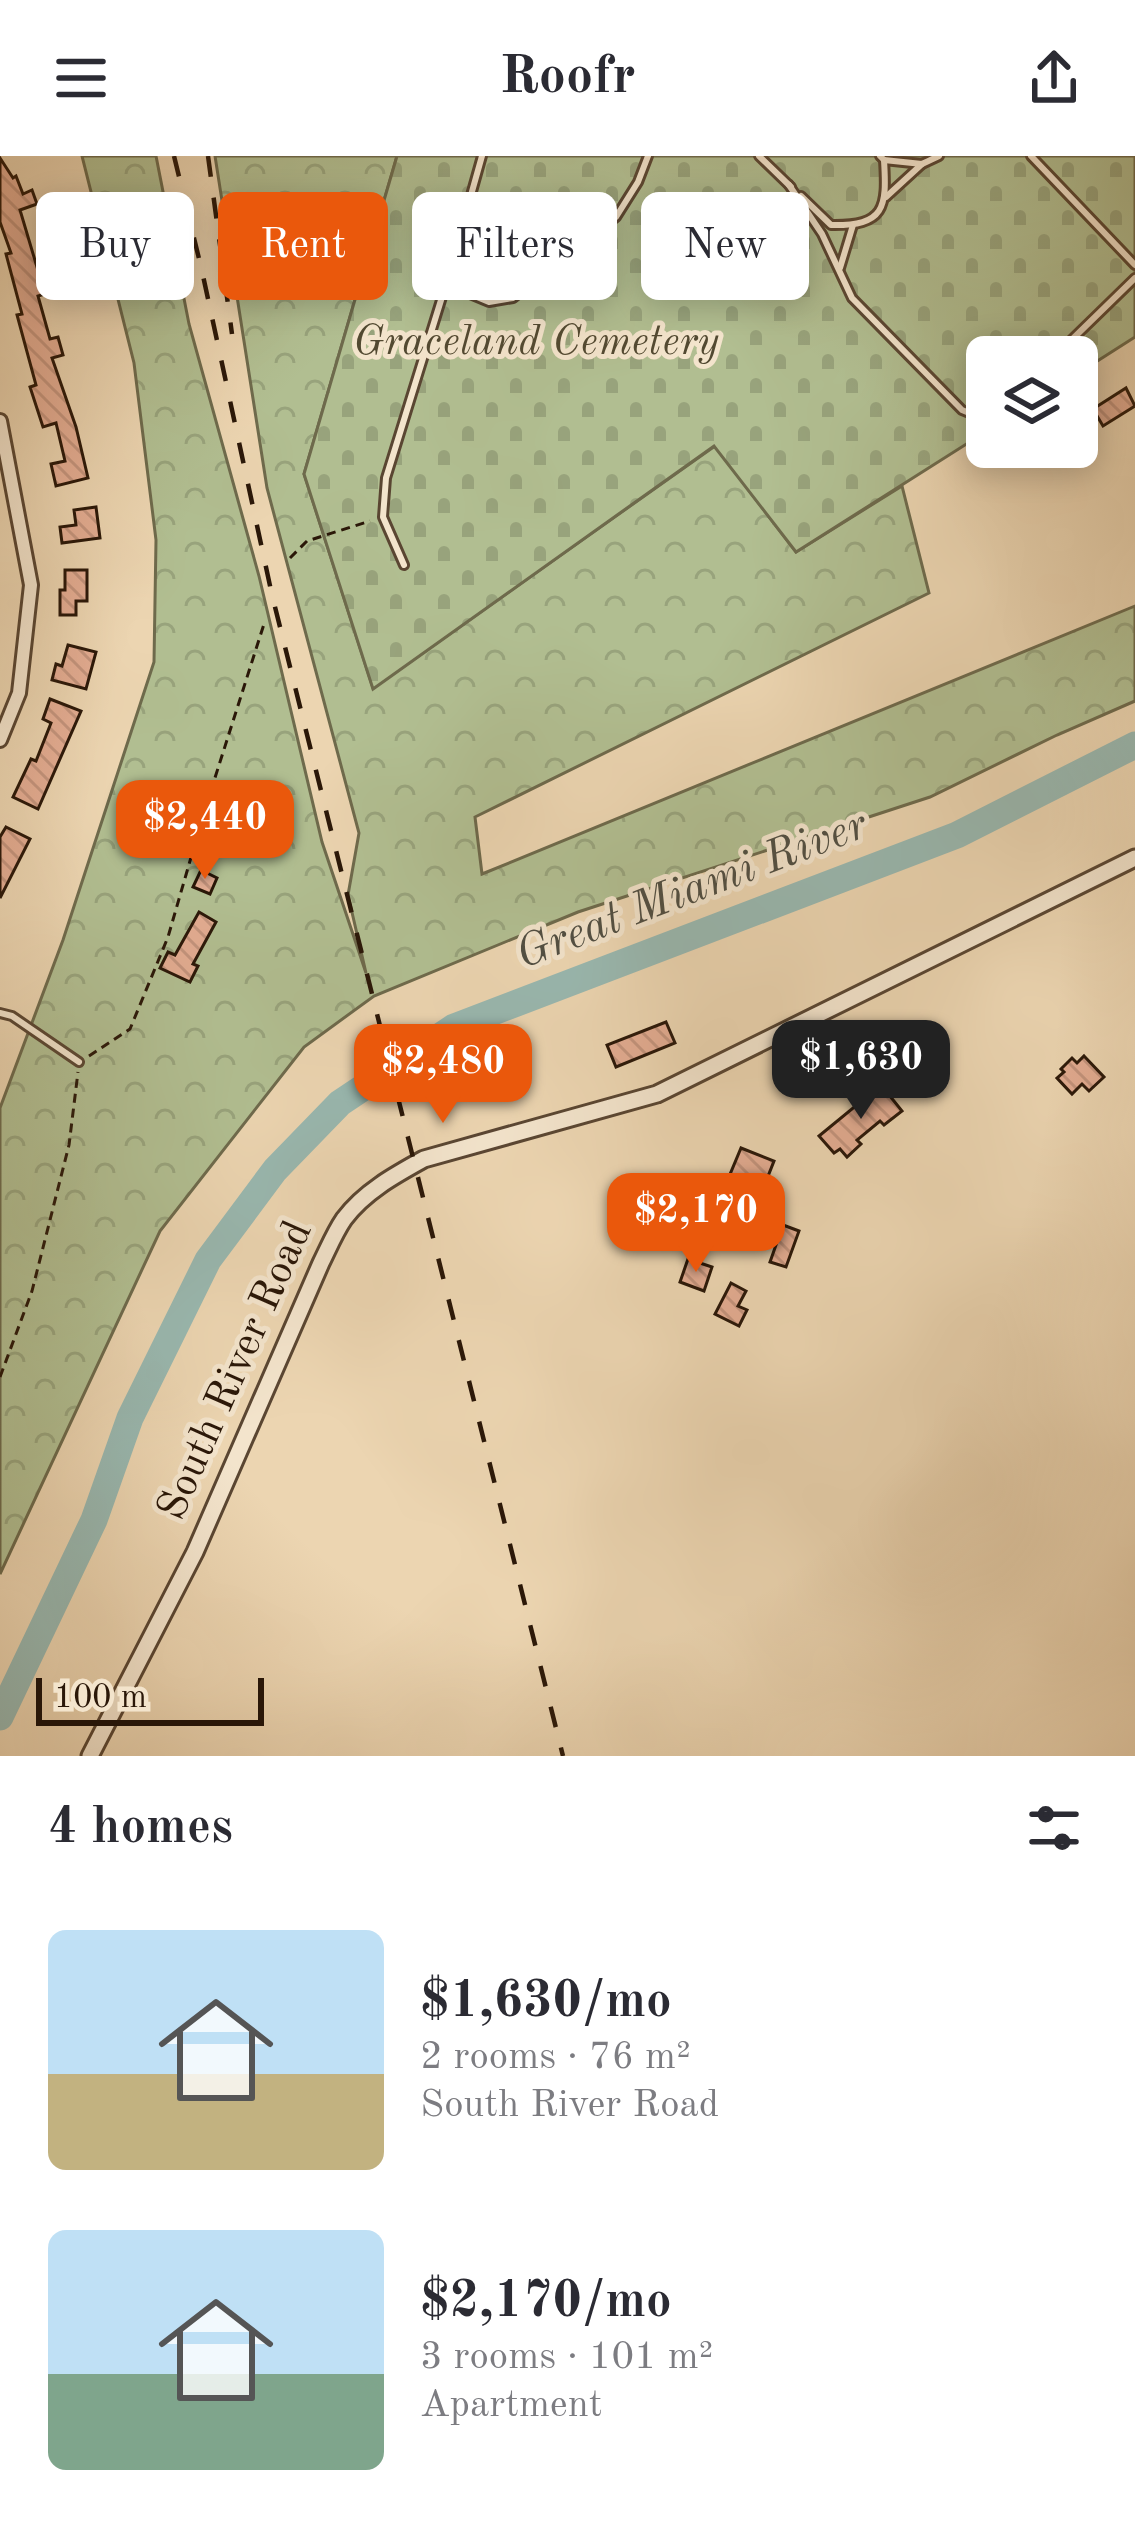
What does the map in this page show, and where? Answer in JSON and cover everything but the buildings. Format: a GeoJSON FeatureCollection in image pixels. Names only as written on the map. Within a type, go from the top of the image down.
{"type":"FeatureCollection","features":[{"type":"Feature","properties":{"kind":"street"},"geometry":{"type":"LineString","coordinates":[[0,421],[31,585],[19,693],[0,740]]}},
{"type":"Feature","properties":{"kind":"street","name":"South River Road"},"geometry":{"type":"LineString","coordinates":[[90,1756],[195,1552],[321,1263],[343,1220],[365,1197],[424,1159],[657,1094],[1135,858]]}},
{"type":"Feature","properties":{"kind":"lane"},"geometry":{"type":"LineString","coordinates":[[472,192],[482,156]]}},
{"type":"Feature","properties":{"kind":"lane"},"geometry":{"type":"LineString","coordinates":[[617,215],[648,156]]}},
{"type":"Feature","properties":{"kind":"lane"},"geometry":{"type":"LineString","coordinates":[[759,156],[831,225],[860,226],[922,164],[939,156]]}},
{"type":"Feature","properties":{"kind":"lane"},"geometry":{"type":"LineString","coordinates":[[1031,156],[1135,265]]}},
{"type":"Feature","properties":{"kind":"lane"},"geometry":{"type":"LineString","coordinates":[[886,197],[882,158],[922,164]]}},
{"type":"Feature","properties":{"kind":"lane"},"geometry":{"type":"LineString","coordinates":[[789,184],[822,234],[852,298],[966,412]]}},
{"type":"Feature","properties":{"kind":"lane"},"geometry":{"type":"LineString","coordinates":[[840,268],[853,225]]}},
{"type":"Feature","properties":{"kind":"lane"},"geometry":{"type":"LineString","coordinates":[[1076,336],[1135,278]]}},
{"type":"Feature","properties":{"kind":"lane"},"geometry":{"type":"LineString","coordinates":[[404,565],[383,517],[386,478],[441,300]]}},
{"type":"Feature","properties":{"kind":"lane"},"geometry":{"type":"LineString","coordinates":[[0,1013],[13,1016],[79,1062]]}},
{"type":"Feature","properties":{"kind":"path"},"geometry":{"type":"LineString","coordinates":[[290,558],[307,541],[383,517]]}},
{"type":"Feature","properties":{"kind":"path"},"geometry":{"type":"LineString","coordinates":[[0,1377],[32,1291],[69,1145],[79,1062],[130,1029],[168,937],[264,624]]}},
{"type":"Feature","properties":{"kind":"green space"},"geometry":{"type":"Polygon","coordinates":[[[82,156],[156,156],[163,192],[91,192],[82,156]]]}},
{"type":"Feature","properties":{"kind":"green space"},"geometry":{"type":"Polygon","coordinates":[[[215,156],[397,156],[386,192],[221,192],[215,156]]]}},
{"type":"Feature","properties":{"kind":"green space","name":"Graceland Cemetery"},"geometry":{"type":"Polygon","coordinates":[[[397,156],[1135,156],[1135,337],[1098,361],[1098,336],[966,336],[966,444],[796,552],[714,446],[373,689],[304,474],[355,300],[388,300],[386,192],[397,156]]]}},
{"type":"Feature","properties":{"kind":"green space"},"geometry":{"type":"Polygon","coordinates":[[[118,300],[184,300],[259,576],[322,842],[366,973],[348,895],[359,833],[267,488],[238,300],[355,300],[304,474],[373,688],[715,446],[796,552],[902,486],[929,593],[475,817],[482,874],[1135,606],[1135,701],[930,797],[578,912],[374,996],[304,1047],[160,1231],[0,1574],[0,1108],[63,940],[154,662],[156,540],[134,363],[118,300]]]}},
{"type":"Feature","properties":{"kind":"waterway","name":"Great Miami River"},"geometry":{"type":"LineString","coordinates":[[0,1717],[94,1520],[130,1418],[208,1260],[275,1170],[340,1103],[454,1027],[957,835],[1135,745]]}},
{"type":"Feature","properties":{"kind":"railway"},"geometry":{"type":"LineString","coordinates":[[174,156],[272,595],[563,1756]]}},
{"type":"Feature","properties":{"kind":"railway"},"geometry":{"type":"LineString","coordinates":[[208,156],[232,334]]}}]}
